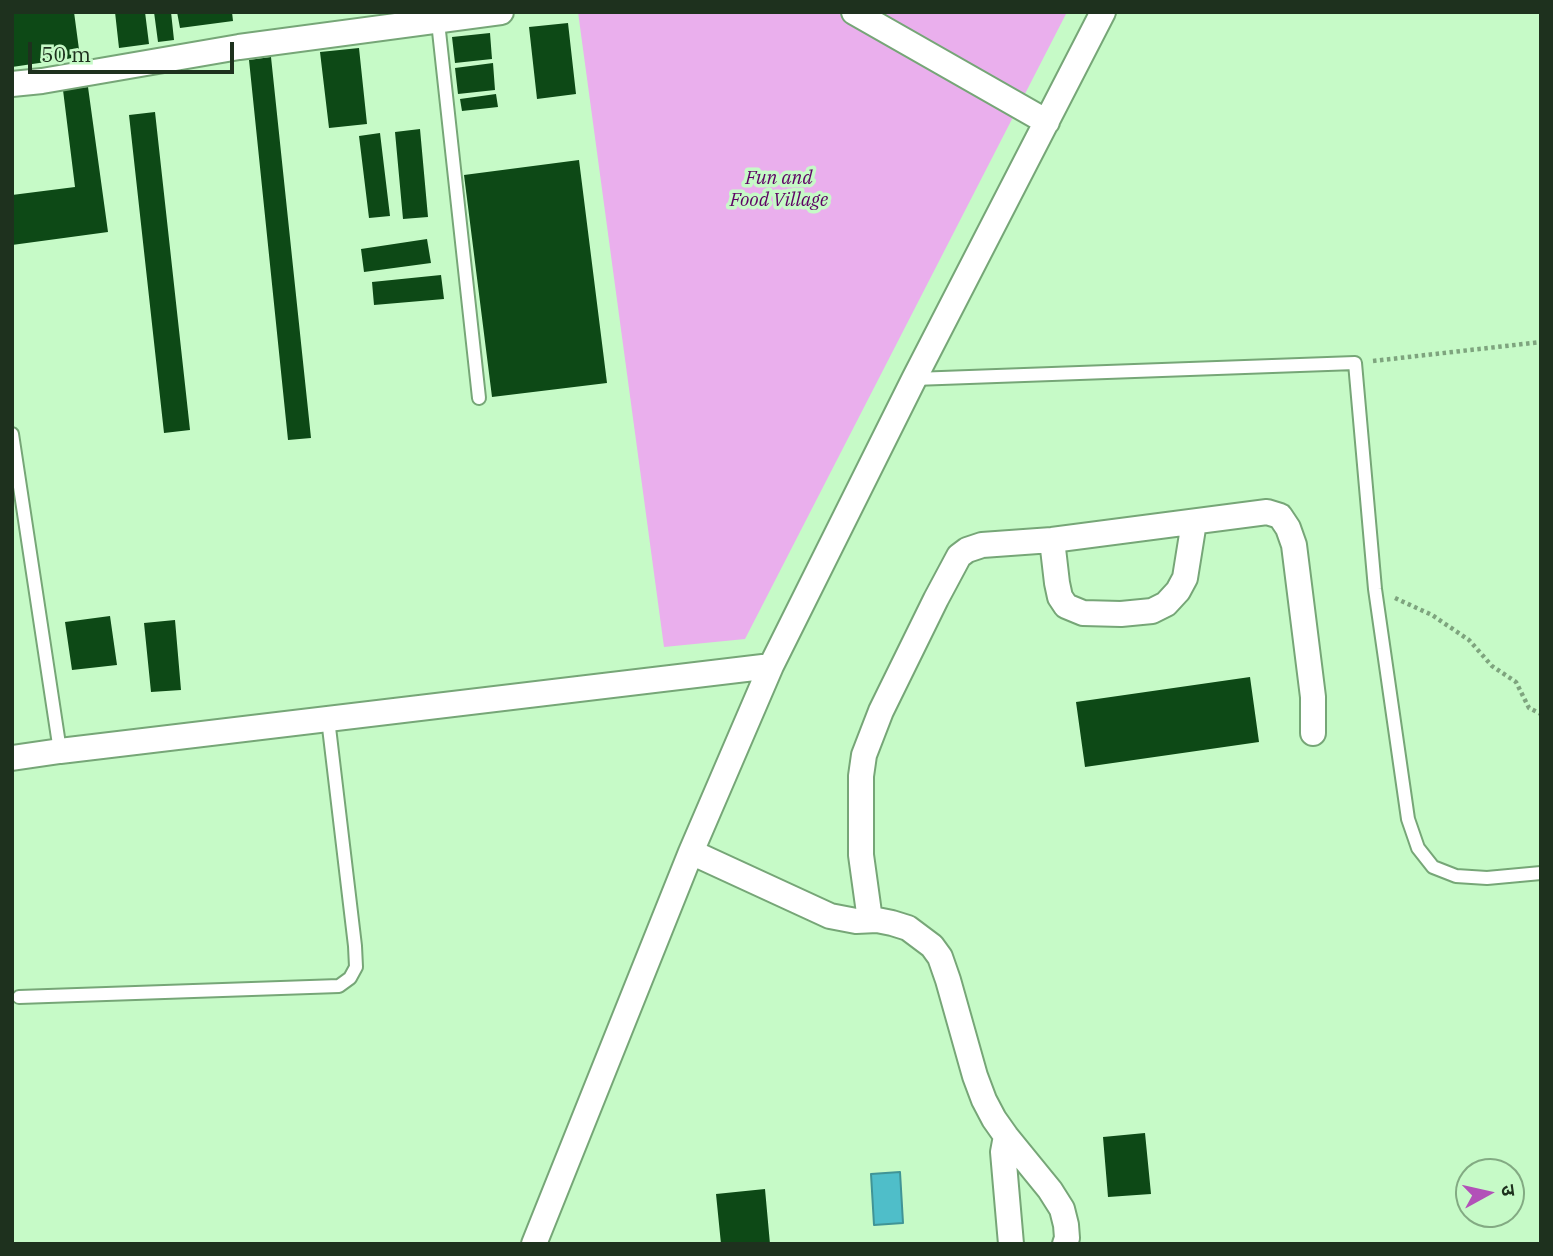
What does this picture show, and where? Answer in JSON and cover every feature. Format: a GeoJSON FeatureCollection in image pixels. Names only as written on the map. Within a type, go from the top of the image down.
{"type":"FeatureCollection","features":[{"type":"Feature","properties":{"kind":"street"},"geometry":{"type":"LineString","coordinates":[[12,85],[239,47],[501,12]]}},
{"type":"Feature","properties":{"kind":"street"},"geometry":{"type":"LineString","coordinates":[[854,12],[1047,122]]}},
{"type":"Feature","properties":{"kind":"street"},"geometry":{"type":"LineString","coordinates":[[534,1244],[691,852],[771,666],[914,379],[1104,12]]}},
{"type":"Feature","properties":{"kind":"street"},"geometry":{"type":"LineString","coordinates":[[870,920],[861,855],[863,755],[881,711],[936,599],[959,556],[967,550],[982,545],[1052,540],[1267,512],[1280,516],[1294,545],[1313,697],[1312,733]]}},
{"type":"Feature","properties":{"kind":"street"},"geometry":{"type":"LineString","coordinates":[[1052,540],[1057,583],[1060,597],[1066,606],[1083,613],[1121,614],[1152,611],[1166,604],[1178,592],[1185,578],[1194,522]]}},
{"type":"Feature","properties":{"kind":"street"},"geometry":{"type":"LineString","coordinates":[[12,758],[771,666]]}},
{"type":"Feature","properties":{"kind":"street"},"geometry":{"type":"LineString","coordinates":[[691,852],[830,916],[892,923],[908,928],[932,946],[940,957],[984,1100],[1006,1136],[1051,1190],[1062,1209],[1066,1225],[1065,1244]]}},
{"type":"Feature","properties":{"kind":"street"},"geometry":{"type":"LineString","coordinates":[[1006,1136],[1003,1152],[1011,1244]]}},
{"type":"Feature","properties":{"kind":"lane"},"geometry":{"type":"LineString","coordinates":[[438,22],[479,398]]}},
{"type":"Feature","properties":{"kind":"lane"},"geometry":{"type":"LineString","coordinates":[[914,379],[1355,363],[1375,589],[1408,819],[1418,848],[1433,867],[1456,876],[1487,878],[1541,873]]}},
{"type":"Feature","properties":{"kind":"lane"},"geometry":{"type":"LineString","coordinates":[[12,434],[60,751]]}},
{"type":"Feature","properties":{"kind":"lane"},"geometry":{"type":"LineString","coordinates":[[19,997],[339,986],[350,978],[356,967],[355,946],[328,719]]}},
{"type":"Feature","properties":{"kind":"path"},"geometry":{"type":"LineString","coordinates":[[1355,363],[1541,342]]}},
{"type":"Feature","properties":{"kind":"path"},"geometry":{"type":"LineString","coordinates":[[1375,589],[1432,615],[1469,640],[1492,666],[1516,682],[1529,708],[1541,714]]}},
{"type":"Feature","properties":{"kind":"green space","name":"Fun and Food Village"},"geometry":{"type":"Polygon","coordinates":[[[578,12],[1067,12],[745,639],[664,647],[578,12]]]}},
{"type":"Feature","properties":{"kind":"water"},"geometry":{"type":"Polygon","coordinates":[[[900,1172],[903,1223],[874,1225],[871,1174],[900,1172]]]}},
{"type":"Feature","properties":{"kind":"building"},"geometry":{"type":"Polygon","coordinates":[[[12,12],[74,12],[80,57],[12,67],[12,12]]]}},
{"type":"Feature","properties":{"kind":"building"},"geometry":{"type":"Polygon","coordinates":[[[115,12],[145,12],[149,44],[119,48],[115,12]]]}},
{"type":"Feature","properties":{"kind":"building"},"geometry":{"type":"Polygon","coordinates":[[[154,12],[171,12],[174,40],[158,42],[154,12]]]}},
{"type":"Feature","properties":{"kind":"building"},"geometry":{"type":"Polygon","coordinates":[[[177,12],[232,12],[233,21],[180,28],[177,12]]]}},
{"type":"Feature","properties":{"kind":"building"},"geometry":{"type":"Polygon","coordinates":[[[568,23],[576,94],[537,99],[529,27],[568,23]]]}},
{"type":"Feature","properties":{"kind":"building"},"geometry":{"type":"Polygon","coordinates":[[[490,33],[492,59],[455,63],[452,37],[490,33]]]}},
{"type":"Feature","properties":{"kind":"building"},"geometry":{"type":"Polygon","coordinates":[[[359,48],[367,124],[329,128],[320,52],[359,48]]]}},
{"type":"Feature","properties":{"kind":"building"},"geometry":{"type":"Polygon","coordinates":[[[271,57],[311,438],[288,440],[249,60],[271,57]]]}},
{"type":"Feature","properties":{"kind":"building"},"geometry":{"type":"Polygon","coordinates":[[[493,63],[495,90],[458,94],[455,68],[493,63]]]}},
{"type":"Feature","properties":{"kind":"building"},"geometry":{"type":"Polygon","coordinates":[[[88,87],[108,232],[12,245],[12,195],[75,187],[63,90],[88,87]]]}},
{"type":"Feature","properties":{"kind":"building"},"geometry":{"type":"Polygon","coordinates":[[[496,94],[498,107],[462,111],[460,99],[496,94]]]}},
{"type":"Feature","properties":{"kind":"building"},"geometry":{"type":"Polygon","coordinates":[[[155,112],[190,430],[164,433],[129,115],[155,112]]]}},
{"type":"Feature","properties":{"kind":"building"},"geometry":{"type":"Polygon","coordinates":[[[420,129],[428,217],[403,219],[395,132],[420,129]]]}},
{"type":"Feature","properties":{"kind":"building"},"geometry":{"type":"Polygon","coordinates":[[[380,133],[390,216],[369,218],[359,136],[380,133]]]}},
{"type":"Feature","properties":{"kind":"building"},"geometry":{"type":"Polygon","coordinates":[[[579,160],[607,383],[492,397],[464,175],[579,160]]]}},
{"type":"Feature","properties":{"kind":"building"},"geometry":{"type":"Polygon","coordinates":[[[427,239],[431,263],[364,272],[361,249],[427,239]]]}},
{"type":"Feature","properties":{"kind":"building"},"geometry":{"type":"Polygon","coordinates":[[[441,275],[444,299],[374,305],[372,282],[441,275]]]}},
{"type":"Feature","properties":{"kind":"building"},"geometry":{"type":"Polygon","coordinates":[[[110,616],[117,665],[72,670],[65,622],[110,616]]]}},
{"type":"Feature","properties":{"kind":"building"},"geometry":{"type":"Polygon","coordinates":[[[175,620],[181,690],[151,692],[144,623],[175,620]]]}},
{"type":"Feature","properties":{"kind":"building"},"geometry":{"type":"Polygon","coordinates":[[[1250,677],[1259,742],[1085,767],[1076,702],[1250,677]]]}},
{"type":"Feature","properties":{"kind":"building"},"geometry":{"type":"Polygon","coordinates":[[[1145,1133],[1151,1194],[1108,1197],[1103,1137],[1145,1133]]]}},
{"type":"Feature","properties":{"kind":"building"},"geometry":{"type":"Polygon","coordinates":[[[765,1189],[770,1244],[721,1244],[716,1194],[765,1189]]]}}]}
